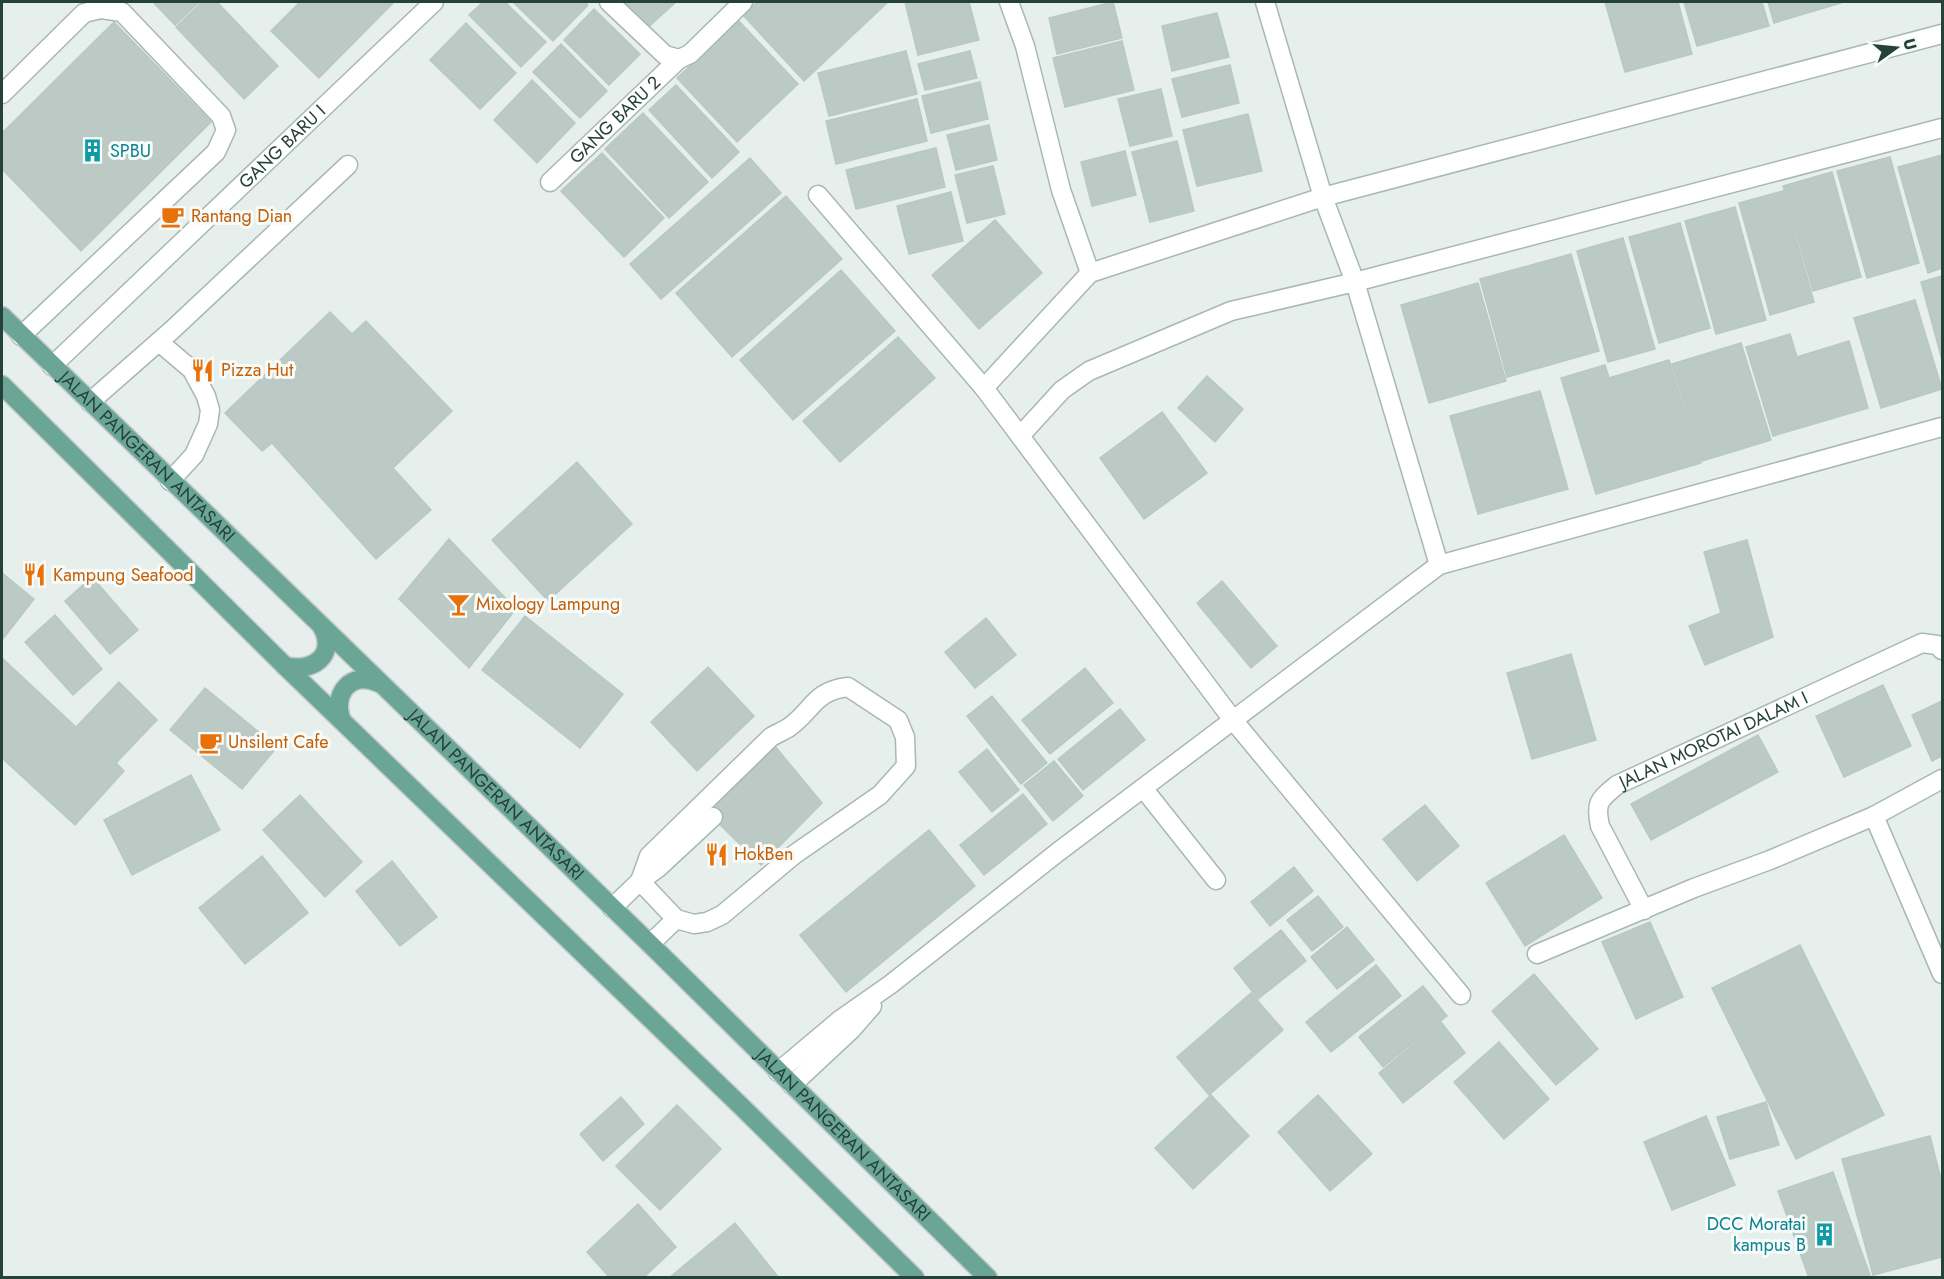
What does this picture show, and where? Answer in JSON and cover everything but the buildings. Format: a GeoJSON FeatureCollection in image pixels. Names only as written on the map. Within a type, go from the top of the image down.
{"type":"FeatureCollection","features":[{"type":"Feature","properties":{"kind":"main road","name":"JALAN PANGERAN ANTASARI"},"geometry":{"type":"LineString","coordinates":[[2,316],[170,482],[650,944],[988,1278]]}},
{"type":"Feature","properties":{"kind":"main road"},"geometry":{"type":"LineString","coordinates":[[2,385],[285,666],[744,1109],[915,1278]]}},
{"type":"Feature","properties":{"kind":"main road"},"geometry":{"type":"LineString","coordinates":[[285,666],[306,667],[320,660],[326,649],[326,635],[322,627]]}},
{"type":"Feature","properties":{"kind":"main road"},"geometry":{"type":"LineString","coordinates":[[342,721],[338,701],[343,690],[359,680],[379,683]]}},
{"type":"Feature","properties":{"kind":"street","name":"GANG BARU I"},"geometry":{"type":"LineString","coordinates":[[52,366],[434,2]]}},
{"type":"Feature","properties":{"kind":"street"},"geometry":{"type":"LineString","coordinates":[[609,2],[665,55],[679,59]]}},
{"type":"Feature","properties":{"kind":"street","name":"GANG BARU 2"},"geometry":{"type":"LineString","coordinates":[[550,182],[679,59],[690,54],[743,2]]}},
{"type":"Feature","properties":{"kind":"street"},"geometry":{"type":"LineString","coordinates":[[1009,2],[1025,46],[1061,190],[1090,273]]}},
{"type":"Feature","properties":{"kind":"street"},"geometry":{"type":"LineString","coordinates":[[1265,2],[1323,197],[1354,282],[1439,564]]}},
{"type":"Feature","properties":{"kind":"street"},"geometry":{"type":"LineString","coordinates":[[2,94],[84,13],[101,9],[122,12],[221,116],[226,130],[216,152],[21,336]]}},
{"type":"Feature","properties":{"kind":"street"},"geometry":{"type":"LineString","coordinates":[[984,388],[1090,273],[1323,197],[1942,33]]}},
{"type":"Feature","properties":{"kind":"street"},"geometry":{"type":"LineString","coordinates":[[1020,436],[1062,390],[1089,371],[1231,311],[1354,282],[1942,128]]}},
{"type":"Feature","properties":{"kind":"street"},"geometry":{"type":"LineString","coordinates":[[90,402],[159,342],[348,165]]}},
{"type":"Feature","properties":{"kind":"street"},"geometry":{"type":"LineString","coordinates":[[818,195],[984,388],[1233,720],[1461,994]]}},
{"type":"Feature","properties":{"kind":"street"},"geometry":{"type":"LineString","coordinates":[[159,342],[192,370],[206,396],[210,410],[208,424],[194,455],[170,482]]}},
{"type":"Feature","properties":{"kind":"street"},"geometry":{"type":"LineString","coordinates":[[778,1072],[841,1020],[891,984],[1049,859],[1439,564],[1942,427]]}},
{"type":"Feature","properties":{"kind":"street","name":"JALAN MOROTAI DALAM I"},"geometry":{"type":"LineString","coordinates":[[1644,910],[1600,826],[1597,811],[1602,798],[1617,785],[1922,643],[1937,645],[1942,650]]}},
{"type":"Feature","properties":{"kind":"street"},"geometry":{"type":"LineString","coordinates":[[848,687],[898,720],[905,736],[906,766],[880,795],[795,854],[722,915],[707,922],[694,924],[676,919],[640,881],[649,856],[771,737],[789,728],[824,693],[848,687]]}},
{"type":"Feature","properties":{"kind":"street"},"geometry":{"type":"LineString","coordinates":[[779,751],[789,728]]}},
{"type":"Feature","properties":{"kind":"street"},"geometry":{"type":"LineString","coordinates":[[1537,954],[1874,816],[1942,779]]}},
{"type":"Feature","properties":{"kind":"street"},"geometry":{"type":"LineString","coordinates":[[1143,788],[1216,880]]}},
{"type":"Feature","properties":{"kind":"street"},"geometry":{"type":"LineString","coordinates":[[1874,816],[1942,974]]}},
{"type":"Feature","properties":{"kind":"street"},"geometry":{"type":"LineString","coordinates":[[612,908],[713,817]]}},
{"type":"Feature","properties":{"kind":"street"},"geometry":{"type":"LineString","coordinates":[[650,944],[676,919]]}},
{"type":"Feature","properties":{"kind":"street"},"geometry":{"type":"LineString","coordinates":[[792,1084],[851,1030],[891,984]]}},
{"type":"Feature","properties":{"kind":"place","name":"SPBU"},"geometry":{"type":"Point","coordinates":[92,151]}},
{"type":"Feature","properties":{"kind":"place","name":"Rantang Dian"},"geometry":{"type":"Point","coordinates":[173,216]}},
{"type":"Feature","properties":{"kind":"place","name":"Pizza Hut"},"geometry":{"type":"Point","coordinates":[203,370]}},
{"type":"Feature","properties":{"kind":"place","name":"Kampung Seafood"},"geometry":{"type":"Point","coordinates":[35,575]}},
{"type":"Feature","properties":{"kind":"place","name":"Mixology Lampung"},"geometry":{"type":"Point","coordinates":[458,604]}},
{"type":"Feature","properties":{"kind":"place","name":"Unsilent Cafe"},"geometry":{"type":"Point","coordinates":[210,742]}},
{"type":"Feature","properties":{"kind":"place","name":"HokBen"},"geometry":{"type":"Point","coordinates":[716,854]}},
{"type":"Feature","properties":{"kind":"place","name":"DCC Moratai kampus B"},"geometry":{"type":"Point","coordinates":[1824,1234]}}]}
